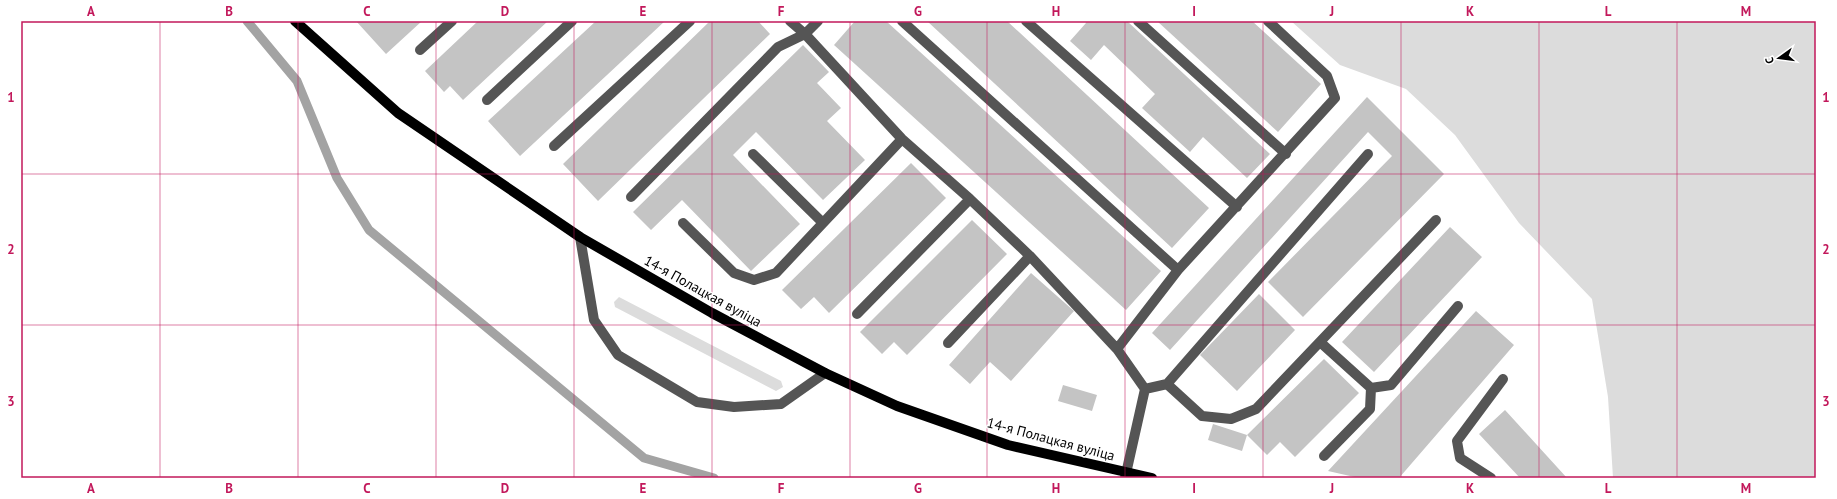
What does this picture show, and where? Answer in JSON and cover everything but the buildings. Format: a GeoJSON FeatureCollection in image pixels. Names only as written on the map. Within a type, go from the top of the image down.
{"type":"FeatureCollection","features":[{"type":"Feature","properties":{"kind":"main road","name":"14-я Полацкая вуліца"},"geometry":{"type":"LineString","coordinates":[[296,21],[398,113],[580,236],[706,309],[825,372],[897,406],[1008,445],[1125,475],[1152,478]]}},
{"type":"Feature","properties":{"kind":"lane"},"geometry":{"type":"LineString","coordinates":[[420,50],[452,21]]}},
{"type":"Feature","properties":{"kind":"lane"},"geometry":{"type":"LineString","coordinates":[[487,100],[572,21]]}},
{"type":"Feature","properties":{"kind":"lane"},"geometry":{"type":"LineString","coordinates":[[554,146],[690,21]]}},
{"type":"Feature","properties":{"kind":"lane"},"geometry":{"type":"LineString","coordinates":[[790,21],[805,34],[902,140],[970,199],[1030,256],[1117,350],[1145,389],[1125,475]]}},
{"type":"Feature","properties":{"kind":"lane"},"geometry":{"type":"LineString","coordinates":[[631,197],[778,47],[805,34],[818,21]]}},
{"type":"Feature","properties":{"kind":"lane"},"geometry":{"type":"LineString","coordinates":[[902,21],[1178,270]]}},
{"type":"Feature","properties":{"kind":"lane"},"geometry":{"type":"LineString","coordinates":[[1026,21],[1237,207]]}},
{"type":"Feature","properties":{"kind":"lane"},"geometry":{"type":"LineString","coordinates":[[1138,21],[1286,154]]}},
{"type":"Feature","properties":{"kind":"lane"},"geometry":{"type":"LineString","coordinates":[[1117,350],[1178,270],[1286,154],[1335,98],[1327,76],[1268,21]]}},
{"type":"Feature","properties":{"kind":"lane"},"geometry":{"type":"LineString","coordinates":[[683,223],[734,273],[754,280],[776,273],[902,140]]}},
{"type":"Feature","properties":{"kind":"lane"},"geometry":{"type":"LineString","coordinates":[[753,154],[824,223]]}},
{"type":"Feature","properties":{"kind":"lane"},"geometry":{"type":"LineString","coordinates":[[1145,389],[1167,384],[1368,154]]}},
{"type":"Feature","properties":{"kind":"lane"},"geometry":{"type":"LineString","coordinates":[[857,314],[970,199]]}},
{"type":"Feature","properties":{"kind":"lane"},"geometry":{"type":"LineString","coordinates":[[1167,384],[1202,416],[1231,420],[1256,409],[1436,220]]}},
{"type":"Feature","properties":{"kind":"lane"},"geometry":{"type":"LineString","coordinates":[[580,236],[594,320],[618,355],[696,402],[734,407],[781,404],[825,372]]}},
{"type":"Feature","properties":{"kind":"lane"},"geometry":{"type":"LineString","coordinates":[[948,343],[1030,256]]}},
{"type":"Feature","properties":{"kind":"lane"},"geometry":{"type":"LineString","coordinates":[[1371,388],[1391,385],[1458,306]]}},
{"type":"Feature","properties":{"kind":"lane"},"geometry":{"type":"LineString","coordinates":[[1320,342],[1371,388]]}},
{"type":"Feature","properties":{"kind":"lane"},"geometry":{"type":"LineString","coordinates":[[1491,478],[1460,458],[1457,441],[1503,378]]}},
{"type":"Feature","properties":{"kind":"lane"},"geometry":{"type":"LineString","coordinates":[[1324,456],[1370,409],[1371,388]]}},
{"type":"Feature","properties":{"kind":"shaded area"},"geometry":{"type":"Polygon","coordinates":[[[1291,21],[1816,21],[1816,478],[1613,478],[1608,397],[1592,299],[1519,223],[1455,135],[1406,89],[1340,65],[1291,21]]]}},
{"type":"Feature","properties":{"kind":"shaded area"},"geometry":{"type":"Polygon","coordinates":[[[619,297],[781,381],[783,387],[776,391],[615,307],[614,302],[619,297]]]}},
{"type":"Feature","properties":{"kind":"waterway"},"geometry":{"type":"LineString","coordinates":[[247,21],[297,81],[337,178],[369,230],[644,458],[714,478]]}}]}
